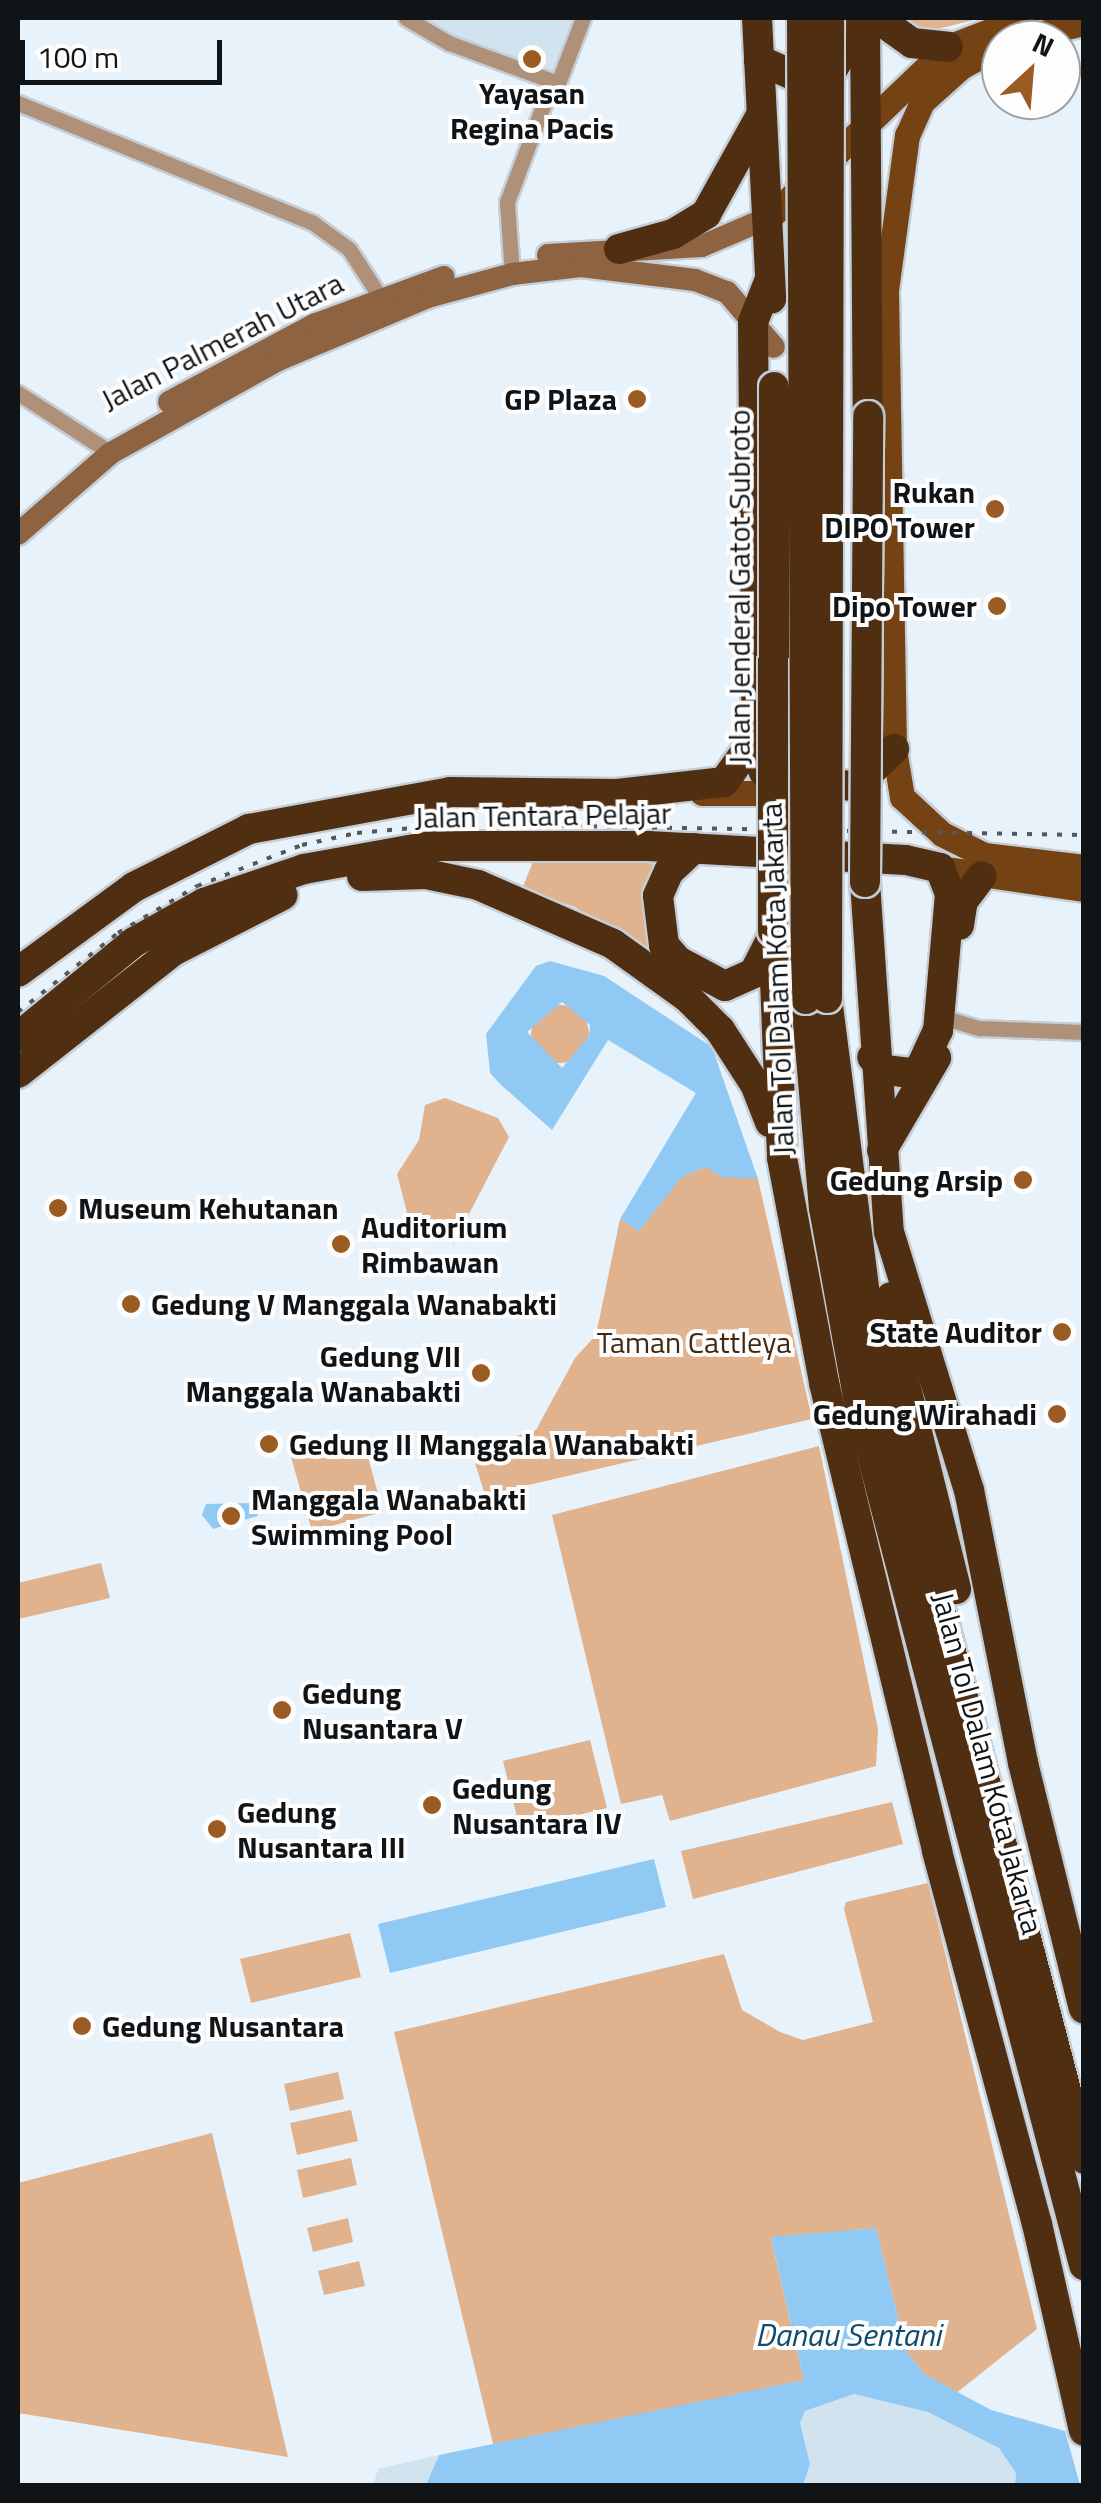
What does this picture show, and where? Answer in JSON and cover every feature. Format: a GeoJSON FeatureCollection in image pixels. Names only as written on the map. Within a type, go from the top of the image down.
{"type":"FeatureCollection","features":[{"type":"Feature","properties":{"kind":"highway","name":"Jalan Tol Dalam Kota Jakarta"},"geometry":{"type":"LineString","coordinates":[[802,18],[816,998],[824,1208],[861,1413],[1084,2266]]}},
{"type":"Feature","properties":{"kind":"highway","name":"Jalan Tol Dalam Kota Jakarta"},"geometry":{"type":"LineString","coordinates":[[829,18],[816,998],[872,1350],[1084,2158]]}},
{"type":"Feature","properties":{"kind":"highway"},"geometry":{"type":"LineString","coordinates":[[761,35],[795,76],[831,72],[846,47],[850,18]]}},
{"type":"Feature","properties":{"kind":"highway"},"geometry":{"type":"LineString","coordinates":[[865,18],[868,278],[876,328],[868,416],[865,882],[872,1057],[900,1364],[991,1744],[1014,1886]]}},
{"type":"Feature","properties":{"kind":"highway"},"geometry":{"type":"LineString","coordinates":[[877,18],[912,42],[948,47]]}},
{"type":"Feature","properties":{"kind":"highway","name":"Jalan Jenderal Gatot Subroto"},"geometry":{"type":"LineString","coordinates":[[761,35],[774,347],[774,932],[782,1158],[837,1441],[941,1869],[1037,2224],[1084,2432]]}},
{"type":"Feature","properties":{"kind":"highway"},"geometry":{"type":"LineString","coordinates":[[619,249],[674,234],[706,214],[763,110]]}},
{"type":"Feature","properties":{"kind":"highway"},"geometry":{"type":"LineString","coordinates":[[770,217],[795,215],[826,226],[868,278]]}},
{"type":"Feature","properties":{"kind":"highway","name":"Jalan Jenderal Gatot Subroto"},"geometry":{"type":"LineString","coordinates":[[618,794],[724,782],[755,739],[753,322],[770,279]]}},
{"type":"Feature","properties":{"kind":"highway"},"geometry":{"type":"LineString","coordinates":[[755,739],[764,772],[813,786],[856,786],[894,748]]}},
{"type":"Feature","properties":{"kind":"highway","name":"Jalan Tentara Pelajar"},"geometry":{"type":"LineString","coordinates":[[20,967],[134,887],[249,829],[450,792],[618,794]]}},
{"type":"Feature","properties":{"kind":"highway","name":"Jalan Tentara Pelajar"},"geometry":{"type":"LineString","coordinates":[[18,1037],[134,942],[204,903],[432,846],[694,848],[906,860],[940,868]]}},
{"type":"Feature","properties":{"kind":"highway"},"geometry":{"type":"LineString","coordinates":[[694,848],[669,870],[658,896],[664,945],[678,962],[710,984],[737,983],[754,973],[774,932]]}},
{"type":"Feature","properties":{"kind":"highway"},"geometry":{"type":"LineString","coordinates":[[872,1057],[900,1074],[920,1069],[946,1019],[950,894],[940,868]]}},
{"type":"Feature","properties":{"kind":"highway"},"geometry":{"type":"LineString","coordinates":[[18,1073],[172,951],[303,879],[400,873],[447,877],[506,893],[586,929],[659,976],[720,1030],[755,1084],[782,1158]]}},
{"type":"Feature","properties":{"kind":"highway"},"geometry":{"type":"LineString","coordinates":[[882,1150],[927,1078],[946,1019],[960,912],[982,876]]}},
{"type":"Feature","properties":{"kind":"highway"},"geometry":{"type":"LineString","coordinates":[[889,1232],[969,1490],[1023,1762],[1084,2009]]}},
{"type":"Feature","properties":{"kind":"highway"},"geometry":{"type":"LineString","coordinates":[[1064,2085],[1084,2124]]}},
{"type":"Feature","properties":{"kind":"highway"},"geometry":{"type":"LineString","coordinates":[[1037,2224],[1084,2354]]}},
{"type":"Feature","properties":{"kind":"main road"},"geometry":{"type":"LineString","coordinates":[[948,47],[1023,18]]}},
{"type":"Feature","properties":{"kind":"main road","name":"Jalan Palmerah Utara"},"geometry":{"type":"LineString","coordinates":[[18,521],[106,447],[202,391],[383,305],[426,289],[511,267],[619,249],[702,246],[770,217],[948,47]]}},
{"type":"Feature","properties":{"kind":"main road"},"geometry":{"type":"LineString","coordinates":[[981,56],[961,67],[922,102],[907,135],[896,228],[876,328],[894,748],[902,798],[942,834],[984,856],[1084,867]]}},
{"type":"Feature","properties":{"kind":"main road","name":"Jalan Palmerah Utara"},"geometry":{"type":"LineString","coordinates":[[511,267],[581,266],[695,280],[727,292],[774,347]]}},
{"type":"Feature","properties":{"kind":"main road","name":"Jalan Palmerah Utara"},"geometry":{"type":"LineString","coordinates":[[18,534],[106,447]]}},
{"type":"Feature","properties":{"kind":"main road","name":"Jalan Tentara Pelajar"},"geometry":{"type":"LineString","coordinates":[[618,794],[876,792],[902,798]]}},
{"type":"Feature","properties":{"kind":"main road"},"geometry":{"type":"LineString","coordinates":[[940,868],[1084,890]]}},
{"type":"Feature","properties":{"kind":"street"},"geometry":{"type":"LineString","coordinates":[[406,18],[448,43],[552,82],[561,82],[583,18]]}},
{"type":"Feature","properties":{"kind":"street"},"geometry":{"type":"LineString","coordinates":[[511,267],[509,192],[552,82]]}},
{"type":"Feature","properties":{"kind":"street"},"geometry":{"type":"LineString","coordinates":[[18,103],[314,223],[349,249],[383,305]]}},
{"type":"Feature","properties":{"kind":"street"},"geometry":{"type":"LineString","coordinates":[[18,393],[106,447]]}},
{"type":"Feature","properties":{"kind":"street"},"geometry":{"type":"LineString","coordinates":[[946,1019],[996,1030],[1084,1032]]}},
{"type":"Feature","properties":{"kind":"shaded area","name":"Yayasan Regina Pacis"},"geometry":{"type":"Polygon","coordinates":[[[411,18],[579,18],[556,85],[411,18]]]}},
{"type":"Feature","properties":{"kind":"shaded area"},"geometry":{"type":"Polygon","coordinates":[[[854,2394],[928,2412],[1000,2448],[1016,2473],[1015,2485],[803,2485],[810,2464],[800,2423],[805,2411],[854,2394]]]}},
{"type":"Feature","properties":{"kind":"shaded area"},"geometry":{"type":"Polygon","coordinates":[[[439,2455],[426,2485],[373,2486],[378,2469],[439,2455]]]}},
{"type":"Feature","properties":{"kind":"green space"},"geometry":{"type":"Polygon","coordinates":[[[891,18],[982,18],[913,35],[891,18]]]}},
{"type":"Feature","properties":{"kind":"green space"},"geometry":{"type":"Polygon","coordinates":[[[536,854],[659,864],[655,959],[575,907],[522,889],[536,854]]]}},
{"type":"Feature","properties":{"kind":"green space"},"geometry":{"type":"Polygon","coordinates":[[[560,1005],[581,1013],[589,1034],[581,1055],[560,1063],[539,1055],[531,1034],[539,1013],[560,1005]]]}},
{"type":"Feature","properties":{"kind":"green space"},"geometry":{"type":"Polygon","coordinates":[[[445,1098],[498,1118],[509,1137],[454,1243],[410,1224],[397,1174],[419,1140],[425,1105],[445,1098]]]}},
{"type":"Feature","properties":{"kind":"green space","name":"Taman Cattleya"},"geometry":{"type":"Polygon","coordinates":[[[706,1167],[758,1179],[812,1419],[485,1495],[471,1450],[536,1430],[575,1358],[596,1335],[620,1219],[639,1231],[681,1177],[706,1167]]]}},
{"type":"Feature","properties":{"kind":"green space"},"geometry":{"type":"Polygon","coordinates":[[[363,1439],[383,1512],[312,1531],[291,1457],[363,1439]]]}},
{"type":"Feature","properties":{"kind":"green space"},"geometry":{"type":"Polygon","coordinates":[[[819,1446],[878,1729],[876,1766],[670,1821],[662,1795],[621,1804],[552,1515],[819,1446]]]}},
{"type":"Feature","properties":{"kind":"green space"},"geometry":{"type":"Polygon","coordinates":[[[101,1563],[110,1598],[18,1619],[18,1583],[101,1563]]]}},
{"type":"Feature","properties":{"kind":"green space"},"geometry":{"type":"Polygon","coordinates":[[[590,1740],[607,1808],[520,1829],[503,1761],[590,1740]]]}},
{"type":"Feature","properties":{"kind":"green space"},"geometry":{"type":"Polygon","coordinates":[[[892,1802],[903,1844],[693,1899],[681,1851],[892,1802]]]}},
{"type":"Feature","properties":{"kind":"green space"},"geometry":{"type":"Polygon","coordinates":[[[928,1883],[1037,2329],[955,2394],[924,2374],[906,2351],[876,2228],[771,2238],[804,2380],[494,2448],[394,2032],[724,1954],[742,2010],[780,2032],[803,2040],[873,2022],[844,1909],[846,1902],[928,1883]]]}},
{"type":"Feature","properties":{"kind":"green space"},"geometry":{"type":"Polygon","coordinates":[[[350,1933],[361,1977],[251,2003],[240,1959],[350,1933]]]}},
{"type":"Feature","properties":{"kind":"green space"},"geometry":{"type":"Polygon","coordinates":[[[338,2072],[344,2099],[290,2111],[284,2084],[338,2072]]]}},
{"type":"Feature","properties":{"kind":"green space"},"geometry":{"type":"Polygon","coordinates":[[[351,2110],[358,2141],[297,2155],[290,2123],[351,2110]]]}},
{"type":"Feature","properties":{"kind":"green space"},"geometry":{"type":"Polygon","coordinates":[[[212,2133],[288,2457],[18,2413],[18,2183],[212,2133]]]}},
{"type":"Feature","properties":{"kind":"green space"},"geometry":{"type":"Polygon","coordinates":[[[351,2158],[357,2185],[303,2198],[297,2170],[351,2158]]]}},
{"type":"Feature","properties":{"kind":"green space"},"geometry":{"type":"Polygon","coordinates":[[[348,2218],[353,2242],[313,2252],[307,2228],[348,2218]]]}},
{"type":"Feature","properties":{"kind":"green space"},"geometry":{"type":"Polygon","coordinates":[[[359,2261],[365,2286],[324,2295],[318,2271],[359,2261]]]}},
{"type":"Feature","properties":{"kind":"water"},"geometry":{"type":"Polygon","coordinates":[[[550,961],[604,976],[712,1047],[758,1179],[721,1177],[706,1167],[682,1177],[639,1231],[620,1219],[696,1093],[608,1040],[552,1130],[490,1073],[486,1034],[536,966],[550,961]],[[562,1002],[527,1032],[562,1068],[589,1036],[590,1025],[562,1002]]]}},
{"type":"Feature","properties":{"kind":"water","name":"Manggala Wanabakti Swimming Pool"},"geometry":{"type":"Polygon","coordinates":[[[255,1503],[258,1516],[213,1529],[202,1515],[206,1504],[255,1503]]]}},
{"type":"Feature","properties":{"kind":"water"},"geometry":{"type":"Polygon","coordinates":[[[654,1859],[666,1907],[390,1973],[378,1924],[654,1859]]]}},
{"type":"Feature","properties":{"kind":"water","name":"Danau Sentani"},"geometry":{"type":"Polygon","coordinates":[[[876,2228],[906,2351],[924,2374],[991,2410],[1065,2431],[1080,2485],[1015,2485],[1016,2473],[999,2448],[928,2412],[854,2394],[805,2411],[800,2423],[810,2464],[803,2485],[426,2485],[439,2455],[804,2380],[771,2237],[876,2228]]]}},
{"type":"Feature","properties":{"kind":"railway"},"geometry":{"type":"LineString","coordinates":[[18,1012],[118,933],[197,886],[302,845],[357,833],[457,824],[1084,835]]}},
{"type":"Feature","properties":{"kind":"place","name":"Yayasan Regina Pacis"},"geometry":{"type":"Point","coordinates":[532,59]}},
{"type":"Feature","properties":{"kind":"place","name":"GP Plaza"},"geometry":{"type":"Point","coordinates":[637,399]}},
{"type":"Feature","properties":{"kind":"place","name":"Rukan DIPO Tower"},"geometry":{"type":"Point","coordinates":[995,509]}},
{"type":"Feature","properties":{"kind":"place","name":"Dipo Tower"},"geometry":{"type":"Point","coordinates":[997,606]}},
{"type":"Feature","properties":{"kind":"place","name":"Gedung Arsip"},"geometry":{"type":"Point","coordinates":[1023,1180]}},
{"type":"Feature","properties":{"kind":"place","name":"Museum Kehutanan"},"geometry":{"type":"Point","coordinates":[58,1208]}},
{"type":"Feature","properties":{"kind":"place","name":"Auditorium Rimbawan"},"geometry":{"type":"Point","coordinates":[341,1244]}},
{"type":"Feature","properties":{"kind":"place","name":"Gedung V Manggala Wanabakti"},"geometry":{"type":"Point","coordinates":[131,1304]}},
{"type":"Feature","properties":{"kind":"place","name":"State Auditor"},"geometry":{"type":"Point","coordinates":[1062,1332]}},
{"type":"Feature","properties":{"kind":"place","name":"Gedung VII Manggala Wanabakti"},"geometry":{"type":"Point","coordinates":[481,1373]}},
{"type":"Feature","properties":{"kind":"place","name":"Gedung Wirahadi"},"geometry":{"type":"Point","coordinates":[1057,1414]}},
{"type":"Feature","properties":{"kind":"place","name":"Gedung II Manggala Wanabakti"},"geometry":{"type":"Point","coordinates":[269,1444]}},
{"type":"Feature","properties":{"kind":"place","name":"Manggala Wanabakti Swimming Pool"},"geometry":{"type":"Point","coordinates":[231,1516]}},
{"type":"Feature","properties":{"kind":"place","name":"Gedung Nusantara V"},"geometry":{"type":"Point","coordinates":[282,1710]}},
{"type":"Feature","properties":{"kind":"place","name":"Gedung Nusantara IV"},"geometry":{"type":"Point","coordinates":[432,1805]}},
{"type":"Feature","properties":{"kind":"place","name":"Gedung Nusantara III"},"geometry":{"type":"Point","coordinates":[217,1829]}},
{"type":"Feature","properties":{"kind":"place","name":"Gedung Nusantara"},"geometry":{"type":"Point","coordinates":[82,2026]}}]}
